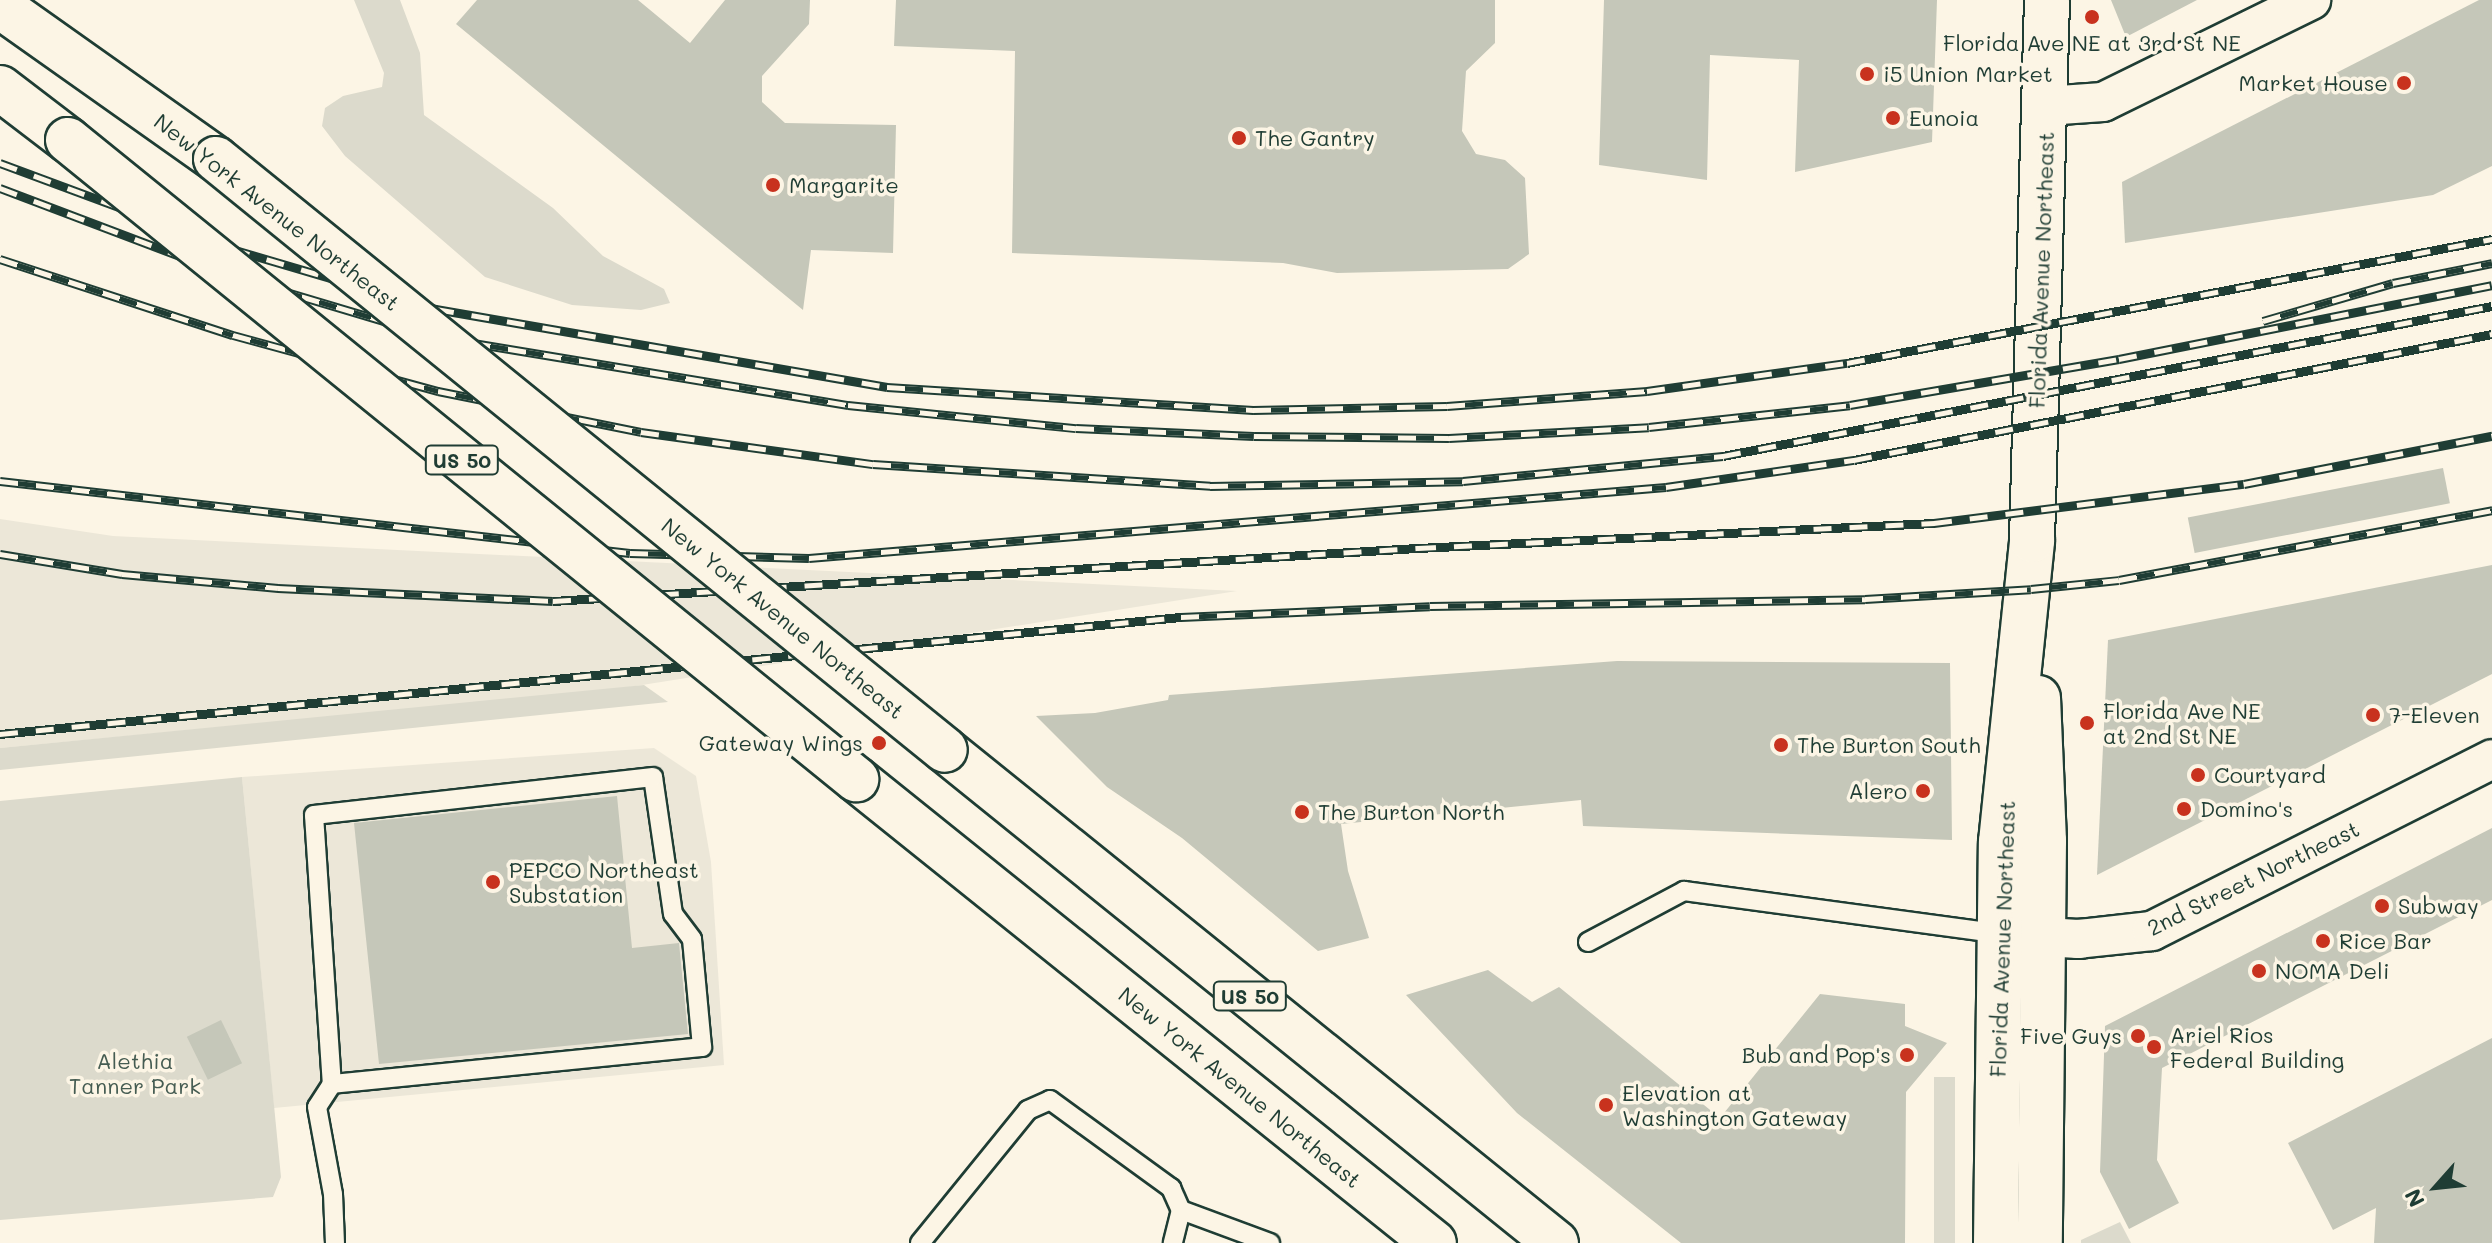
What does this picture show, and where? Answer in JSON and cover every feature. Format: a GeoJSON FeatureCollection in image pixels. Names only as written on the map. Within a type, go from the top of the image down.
{"type":"FeatureCollection","features":[{"type":"Feature","properties":{"kind":"main road","name":"Florida Avenue Northeast"},"geometry":{"type":"LineString","coordinates":[[2040,1243],[2042,937],[2032,540],[2047,0]]}},
{"type":"Feature","properties":{"kind":"main road","name":"New York Avenue Northeast"},"geometry":{"type":"LineString","coordinates":[[0,6],[216,159],[1556,1243]]}},
{"type":"Feature","properties":{"kind":"main road","name":"New York Avenue Northeast"},"geometry":{"type":"LineString","coordinates":[[0,88],[1434,1243]]}},
{"type":"Feature","properties":{"kind":"main road","name":"Florida Avenue Northeast"},"geometry":{"type":"LineString","coordinates":[[1996,1243],[2001,842],[2032,540]]}},
{"type":"Feature","properties":{"kind":"street"},"geometry":{"type":"LineString","coordinates":[[2046,106],[2103,102],[2311,0]]}},
{"type":"Feature","properties":{"kind":"street","name":"2nd Street Northeast"},"geometry":{"type":"LineString","coordinates":[[2000,934],[2117,938],[2152,931],[2492,759]]}},
{"type":"Feature","properties":{"kind":"lane"},"geometry":{"type":"LineString","coordinates":[[332,1084],[702,1047],[692,939],[673,914],[653,777],[314,815],[332,1084],[317,1107],[333,1194],[335,1243]]}},
{"type":"Feature","properties":{"kind":"lane"},"geometry":{"type":"LineString","coordinates":[[1588,942],[1684,891],[2000,934]]}},
{"type":"Feature","properties":{"kind":"lane"},"geometry":{"type":"LineString","coordinates":[[920,1243],[1028,1110],[1050,1100],[1171,1188],[1181,1210],[1173,1243]]}},
{"type":"Feature","properties":{"kind":"lane"},"geometry":{"type":"LineString","coordinates":[[1181,1210],[1270,1243]]}},
{"type":"Feature","properties":{"kind":"shaded area"},"geometry":{"type":"Polygon","coordinates":[[[0,519],[113,536],[1237,591],[604,691],[0,748],[0,519]]]}},
{"type":"Feature","properties":{"kind":"shaded area"},"geometry":{"type":"Polygon","coordinates":[[[654,748],[696,776],[711,862],[724,1065],[274,1108],[242,777],[654,748]]]}},
{"type":"Feature","properties":{"kind":"green space"},"geometry":{"type":"Polygon","coordinates":[[[354,0],[400,0],[420,53],[424,115],[553,208],[603,256],[664,289],[670,303],[641,310],[572,305],[485,277],[345,156],[322,126],[325,108],[343,96],[382,87],[384,73],[354,0]]]}},
{"type":"Feature","properties":{"kind":"green space"},"geometry":{"type":"Polygon","coordinates":[[[644,685],[668,702],[0,770],[0,748],[644,685]]]}},
{"type":"Feature","properties":{"kind":"green space","name":"Alethia Tanner Park"},"geometry":{"type":"Polygon","coordinates":[[[242,777],[281,1177],[273,1197],[0,1220],[0,801],[242,777]]]}},
{"type":"Feature","properties":{"kind":"green space"},"geometry":{"type":"Polygon","coordinates":[[[1934,1077],[1955,1077],[1955,1243],[1934,1243],[1934,1077]]]}},
{"type":"Feature","properties":{"kind":"green space"},"geometry":{"type":"Polygon","coordinates":[[[2120,1222],[2131,1243],[2081,1243],[2081,1240],[2120,1222]]]}},
{"type":"Feature","properties":{"kind":"building","name":"Margarite"},"geometry":{"type":"Polygon","coordinates":[[[477,0],[638,0],[690,43],[725,0],[810,0],[809,24],[762,76],[762,102],[785,123],[896,125],[893,253],[811,250],[803,310],[456,24],[477,0]]]}},
{"type":"Feature","properties":{"kind":"building","name":"The Gantry"},"geometry":{"type":"Polygon","coordinates":[[[896,0],[1495,0],[1495,43],[1466,71],[1462,131],[1476,154],[1505,160],[1525,178],[1529,254],[1508,269],[1337,273],[1283,263],[1012,253],[1015,51],[894,46],[896,0]]]}},
{"type":"Feature","properties":{"kind":"building"},"geometry":{"type":"Polygon","coordinates":[[[1604,0],[1937,0],[1932,142],[1795,172],[1799,60],[1710,55],[1707,180],[1599,165],[1604,0]]]}},
{"type":"Feature","properties":{"kind":"building"},"geometry":{"type":"Polygon","coordinates":[[[2111,0],[2197,0],[2126,37],[2111,0]]]}},
{"type":"Feature","properties":{"kind":"building","name":"Market House"},"geometry":{"type":"Polygon","coordinates":[[[2479,0],[2492,0],[2492,166],[2433,195],[2125,243],[2122,182],[2479,0]]]}},
{"type":"Feature","properties":{"kind":"building"},"geometry":{"type":"Polygon","coordinates":[[[2443,468],[2450,503],[2195,553],[2188,518],[2443,468]]]}},
{"type":"Feature","properties":{"kind":"building","name":"Courtyard"},"geometry":{"type":"Polygon","coordinates":[[[2492,565],[2492,674],[2097,875],[2108,640],[2492,565]]]}},
{"type":"Feature","properties":{"kind":"building"},"geometry":{"type":"Polygon","coordinates":[[[1617,661],[1950,663],[1952,840],[1583,826],[1581,800],[1341,824],[1348,871],[1369,938],[1318,951],[1182,838],[1107,787],[1036,716],[1095,713],[1168,700],[1169,695],[1617,661]]]}},
{"type":"Feature","properties":{"kind":"building","name":"PEPCO Northeast Substation"},"geometry":{"type":"Polygon","coordinates":[[[617,796],[632,948],[679,943],[688,1034],[379,1064],[354,823],[617,796]]]}},
{"type":"Feature","properties":{"kind":"building","name":"Ariel Rios Federal Building"},"geometry":{"type":"Polygon","coordinates":[[[2492,828],[2492,900],[2162,1068],[2157,1160],[2179,1203],[2129,1229],[2100,1172],[2105,1026],[2492,828]]]}},
{"type":"Feature","properties":{"kind":"building","name":"Elevation at Washington Gateway"},"geometry":{"type":"Polygon","coordinates":[[[1488,970],[1532,1002],[1559,987],[1720,1118],[1820,994],[1905,1004],[1905,1026],[1947,1043],[1906,1092],[1905,1243],[1681,1243],[1517,1113],[1406,995],[1488,970]]]}},
{"type":"Feature","properties":{"kind":"building"},"geometry":{"type":"Polygon","coordinates":[[[221,1020],[242,1063],[208,1080],[187,1037],[221,1020]]]}},
{"type":"Feature","properties":{"kind":"building","name":"Ariel Rios Federal Building"},"geometry":{"type":"Polygon","coordinates":[[[2492,1038],[2492,1243],[2374,1243],[2376,1208],[2333,1230],[2288,1143],[2492,1038]]]}},
{"type":"Feature","properties":{"kind":"railway"},"geometry":{"type":"LineString","coordinates":[[0,163],[232,249],[436,309],[887,387],[1253,410],[1447,406],[1647,391],[1847,363],[2492,239]]}},
{"type":"Feature","properties":{"kind":"railway"},"geometry":{"type":"LineString","coordinates":[[0,188],[233,276],[437,337],[848,405],[1076,428],[1254,436],[1449,438],[1649,427],[1850,405],[2119,359],[2492,285]]}},
{"type":"Feature","properties":{"kind":"railway"},"geometry":{"type":"LineString","coordinates":[[0,259],[233,335],[438,391],[641,432],[873,464],[1210,486],[1463,481],[1723,456],[2492,306]]}},
{"type":"Feature","properties":{"kind":"railway"},"geometry":{"type":"LineString","coordinates":[[2263,321],[2393,283],[2492,263]]}},
{"type":"Feature","properties":{"kind":"railway"},"geometry":{"type":"LineString","coordinates":[[0,481],[630,553],[809,558],[1666,487],[1854,460],[2492,334]]}},
{"type":"Feature","properties":{"kind":"railway"},"geometry":{"type":"LineString","coordinates":[[0,554],[122,574],[278,588],[553,601],[1418,548],[1934,523],[2244,484],[2492,436]]}},
{"type":"Feature","properties":{"kind":"railway"},"geometry":{"type":"LineString","coordinates":[[0,734],[1181,617],[1430,606],[1865,599],[2031,589],[2119,580],[2492,510]]}},
{"type":"Feature","properties":{"kind":"place","name":"Florida Ave NE at 3rd St NE"},"geometry":{"type":"Point","coordinates":[2092,17]}},
{"type":"Feature","properties":{"kind":"place","name":"i5 Union Market"},"geometry":{"type":"Point","coordinates":[1867,74]}},
{"type":"Feature","properties":{"kind":"place","name":"Market House"},"geometry":{"type":"Point","coordinates":[2404,83]}},
{"type":"Feature","properties":{"kind":"place","name":"Eunoia"},"geometry":{"type":"Point","coordinates":[1893,118]}},
{"type":"Feature","properties":{"kind":"place","name":"The Gantry"},"geometry":{"type":"Point","coordinates":[1239,138]}},
{"type":"Feature","properties":{"kind":"place","name":"Margarite"},"geometry":{"type":"Point","coordinates":[773,185]}},
{"type":"Feature","properties":{"kind":"place","name":"7-Eleven"},"geometry":{"type":"Point","coordinates":[2373,715]}},
{"type":"Feature","properties":{"kind":"place","name":"Florida Ave NE at 2nd St NE"},"geometry":{"type":"Point","coordinates":[2087,723]}},
{"type":"Feature","properties":{"kind":"place","name":"Gateway Wings"},"geometry":{"type":"Point","coordinates":[879,743]}},
{"type":"Feature","properties":{"kind":"place","name":"The Burton South"},"geometry":{"type":"Point","coordinates":[1781,745]}},
{"type":"Feature","properties":{"kind":"place","name":"Courtyard"},"geometry":{"type":"Point","coordinates":[2198,775]}},
{"type":"Feature","properties":{"kind":"place","name":"Alero"},"geometry":{"type":"Point","coordinates":[1923,791]}},
{"type":"Feature","properties":{"kind":"place","name":"Domino's"},"geometry":{"type":"Point","coordinates":[2184,809]}},
{"type":"Feature","properties":{"kind":"place","name":"The Burton North"},"geometry":{"type":"Point","coordinates":[1302,812]}},
{"type":"Feature","properties":{"kind":"place","name":"PEPCO Northeast Substation"},"geometry":{"type":"Point","coordinates":[493,882]}},
{"type":"Feature","properties":{"kind":"place","name":"Subway"},"geometry":{"type":"Point","coordinates":[2382,906]}},
{"type":"Feature","properties":{"kind":"place","name":"Rice Bar"},"geometry":{"type":"Point","coordinates":[2323,941]}},
{"type":"Feature","properties":{"kind":"place","name":"NOMA Deli"},"geometry":{"type":"Point","coordinates":[2259,971]}},
{"type":"Feature","properties":{"kind":"place","name":"Five Guys"},"geometry":{"type":"Point","coordinates":[2138,1036]}},
{"type":"Feature","properties":{"kind":"place","name":"Ariel Rios Federal Building"},"geometry":{"type":"Point","coordinates":[2154,1047]}},
{"type":"Feature","properties":{"kind":"place","name":"Bub and Pop's"},"geometry":{"type":"Point","coordinates":[1907,1055]}},
{"type":"Feature","properties":{"kind":"place","name":"Elevation at Washington Gateway"},"geometry":{"type":"Point","coordinates":[1606,1105]}}]}
